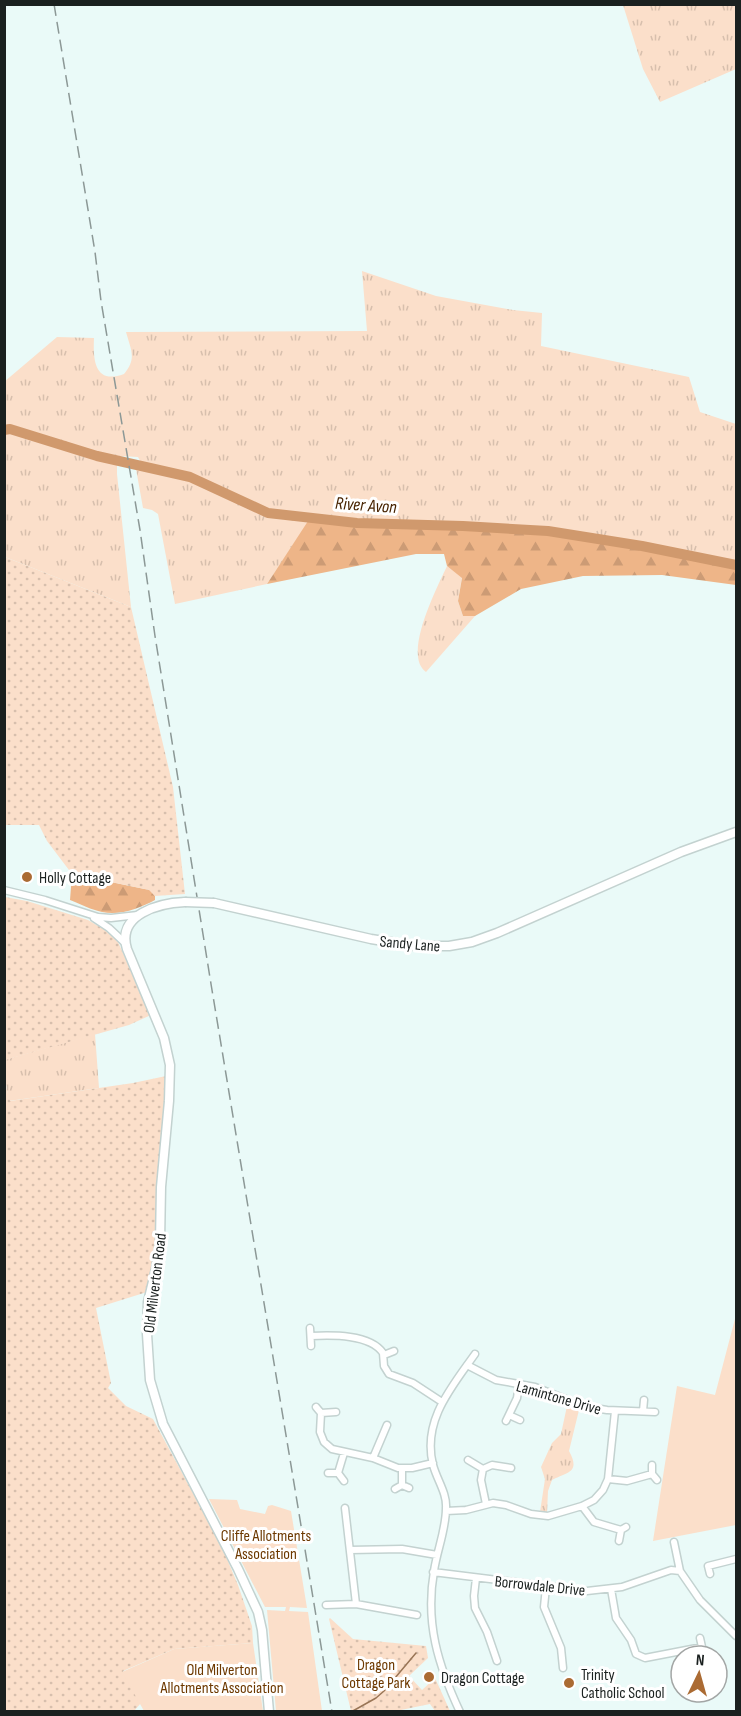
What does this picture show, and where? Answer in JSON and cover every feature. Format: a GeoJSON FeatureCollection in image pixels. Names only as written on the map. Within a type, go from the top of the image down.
{"type":"FeatureCollection","features":[{"type":"Feature","properties":{"kind":"street","name":"Sandy Lane"},"geometry":{"type":"LineString","coordinates":[[139,914],[161,904],[214,903],[381,941],[422,946],[449,946],[467,943],[497,933],[681,852],[736,832]]}},
{"type":"Feature","properties":{"kind":"street"},"geometry":{"type":"LineString","coordinates":[[4,890],[45,900],[88,915],[111,918],[139,914]]}},
{"type":"Feature","properties":{"kind":"street"},"geometry":{"type":"LineString","coordinates":[[125,943],[126,931],[139,914]]}},
{"type":"Feature","properties":{"kind":"street"},"geometry":{"type":"LineString","coordinates":[[88,915],[109,928],[125,943]]}},
{"type":"Feature","properties":{"kind":"street","name":"Old Milverton Road"},"geometry":{"type":"LineString","coordinates":[[125,943],[164,1038],[170,1065],[161,1187],[160,1242],[147,1312],[150,1380],[163,1424],[258,1612],[269,1712]]}},
{"type":"Feature","properties":{"kind":"street"},"geometry":{"type":"LineString","coordinates":[[310,1328],[311,1346]]}},
{"type":"Feature","properties":{"kind":"street"},"geometry":{"type":"LineString","coordinates":[[311,1336],[338,1336],[366,1341],[376,1346],[384,1355],[384,1366],[388,1374],[413,1383],[442,1402]]}},
{"type":"Feature","properties":{"kind":"street"},"geometry":{"type":"LineString","coordinates":[[384,1355],[394,1351]]}},
{"type":"Feature","properties":{"kind":"street"},"geometry":{"type":"LineString","coordinates":[[460,1712],[442,1671],[434,1642],[430,1604],[433,1572],[446,1511],[445,1496],[433,1463],[432,1432],[435,1417],[442,1402],[475,1354]]}},
{"type":"Feature","properties":{"kind":"street","name":"Lamintone Drive"},"geometry":{"type":"LineString","coordinates":[[467,1365],[496,1380],[540,1389],[588,1407],[615,1411],[655,1412]]}},
{"type":"Feature","properties":{"kind":"street"},"geometry":{"type":"LineString","coordinates":[[519,1384],[517,1398],[507,1418],[520,1420]]}},
{"type":"Feature","properties":{"kind":"street"},"geometry":{"type":"LineString","coordinates":[[643,1411],[644,1400]]}},
{"type":"Feature","properties":{"kind":"street"},"geometry":{"type":"LineString","coordinates":[[336,1412],[318,1410],[320,1432],[324,1442],[332,1449],[373,1458],[394,1467],[402,1468],[433,1463]]}},
{"type":"Feature","properties":{"kind":"street"},"geometry":{"type":"LineString","coordinates":[[446,1511],[466,1510],[486,1504],[502,1504],[540,1516],[553,1515],[582,1506],[599,1496],[608,1479],[615,1411]]}},
{"type":"Feature","properties":{"kind":"street"},"geometry":{"type":"LineString","coordinates":[[373,1458],[387,1425]]}},
{"type":"Feature","properties":{"kind":"street"},"geometry":{"type":"LineString","coordinates":[[374,1432],[383,1434]]}},
{"type":"Feature","properties":{"kind":"street"},"geometry":{"type":"LineString","coordinates":[[338,1473],[344,1453]]}},
{"type":"Feature","properties":{"kind":"street"},"geometry":{"type":"LineString","coordinates":[[468,1460],[483,1469]]}},
{"type":"Feature","properties":{"kind":"street"},"geometry":{"type":"LineString","coordinates":[[483,1469],[492,1465],[511,1468]]}},
{"type":"Feature","properties":{"kind":"street"},"geometry":{"type":"LineString","coordinates":[[652,1465],[652,1474],[657,1480]]}},
{"type":"Feature","properties":{"kind":"street"},"geometry":{"type":"LineString","coordinates":[[395,1489],[405,1487],[402,1468]]}},
{"type":"Feature","properties":{"kind":"street"},"geometry":{"type":"LineString","coordinates":[[483,1469],[481,1480],[486,1504]]}},
{"type":"Feature","properties":{"kind":"street"},"geometry":{"type":"LineString","coordinates":[[328,1473],[338,1473]]}},
{"type":"Feature","properties":{"kind":"street"},"geometry":{"type":"LineString","coordinates":[[338,1473],[344,1481]]}},
{"type":"Feature","properties":{"kind":"street"},"geometry":{"type":"LineString","coordinates":[[608,1479],[627,1481],[652,1474]]}},
{"type":"Feature","properties":{"kind":"street"},"geometry":{"type":"LineString","coordinates":[[582,1506],[594,1522],[623,1529],[619,1541]]}},
{"type":"Feature","properties":{"kind":"street"},"geometry":{"type":"LineString","coordinates":[[345,1508],[356,1604]]}},
{"type":"Feature","properties":{"kind":"street"},"geometry":{"type":"LineString","coordinates":[[675,1542],[680,1571],[700,1600],[736,1636]]}},
{"type":"Feature","properties":{"kind":"street"},"geometry":{"type":"LineString","coordinates":[[350,1550],[402,1549],[437,1555]]}},
{"type":"Feature","properties":{"kind":"street"},"geometry":{"type":"LineString","coordinates":[[710,1574],[708,1566],[736,1559]]}},
{"type":"Feature","properties":{"kind":"street","name":"Borrowdale Drive"},"geometry":{"type":"LineString","coordinates":[[433,1572],[580,1591],[611,1589],[671,1570],[680,1571]]}},
{"type":"Feature","properties":{"kind":"street"},"geometry":{"type":"LineString","coordinates":[[476,1578],[475,1608],[489,1636],[496,1661]]}},
{"type":"Feature","properties":{"kind":"street"},"geometry":{"type":"LineString","coordinates":[[546,1587],[544,1607],[561,1648],[563,1668]]}},
{"type":"Feature","properties":{"kind":"street"},"geometry":{"type":"LineString","coordinates":[[611,1589],[616,1618],[639,1656],[645,1658],[702,1647],[700,1638]]}},
{"type":"Feature","properties":{"kind":"street"},"geometry":{"type":"LineString","coordinates":[[326,1605],[356,1604],[417,1616]]}},
{"type":"Feature","properties":{"kind":"green space"},"geometry":{"type":"Polygon","coordinates":[[[623,5],[736,5],[736,69],[660,102],[643,69],[623,5]]]}},
{"type":"Feature","properties":{"kind":"green space"},"geometry":{"type":"Polygon","coordinates":[[[362,271],[436,296],[542,313],[541,346],[689,377],[700,412],[736,424],[736,565],[642,546],[548,531],[357,523],[311,518],[267,584],[175,604],[158,514],[143,508],[136,469],[143,466],[138,457],[120,456],[117,461],[117,474],[131,607],[5,557],[4,382],[57,337],[94,338],[97,368],[107,376],[114,376],[124,374],[132,359],[126,332],[367,331],[362,271]]]}},
{"type":"Feature","properties":{"kind":"green space"},"geometry":{"type":"Polygon","coordinates":[[[310,518],[357,523],[548,531],[642,546],[736,565],[736,585],[662,575],[583,576],[521,589],[475,616],[463,616],[458,601],[462,578],[447,566],[444,554],[416,554],[267,584],[310,518]]]}},
{"type":"Feature","properties":{"kind":"green space"},"geometry":{"type":"Polygon","coordinates":[[[5,557],[131,607],[173,787],[185,894],[155,896],[149,890],[72,874],[47,841],[39,825],[5,825],[5,557]]]}},
{"type":"Feature","properties":{"kind":"green space"},"geometry":{"type":"Polygon","coordinates":[[[447,566],[462,577],[458,601],[463,616],[475,616],[426,672],[420,663],[419,637],[447,566]]]}},
{"type":"Feature","properties":{"kind":"green space"},"geometry":{"type":"Polygon","coordinates":[[[72,874],[150,890],[155,900],[123,912],[109,913],[94,910],[70,900],[72,874]]]}},
{"type":"Feature","properties":{"kind":"green space"},"geometry":{"type":"Polygon","coordinates":[[[5,897],[27,901],[88,920],[105,930],[118,942],[151,1015],[129,1025],[5,1060],[5,897]]]}},
{"type":"Feature","properties":{"kind":"green space"},"geometry":{"type":"Polygon","coordinates":[[[95,1034],[99,1088],[9,1101],[4,1060],[95,1034]]]}},
{"type":"Feature","properties":{"kind":"green space"},"geometry":{"type":"Polygon","coordinates":[[[166,1076],[156,1208],[156,1247],[147,1292],[96,1308],[111,1383],[108,1388],[126,1406],[153,1419],[222,1547],[252,1626],[253,1643],[174,1649],[123,1671],[141,1703],[134,1711],[5,1711],[4,1079],[10,1101],[166,1076]]]}},
{"type":"Feature","properties":{"kind":"green space"},"geometry":{"type":"Polygon","coordinates":[[[736,1315],[736,1525],[653,1541],[677,1386],[715,1395],[736,1315]]]}},
{"type":"Feature","properties":{"kind":"green space"},"geometry":{"type":"Polygon","coordinates":[[[567,1406],[579,1410],[569,1451],[574,1464],[573,1468],[552,1480],[548,1491],[547,1513],[540,1512],[545,1479],[541,1467],[552,1443],[561,1434],[567,1406]]]}},
{"type":"Feature","properties":{"kind":"green space","name":"Cliffe Allotments Association"},"geometry":{"type":"Polygon","coordinates":[[[209,1499],[237,1500],[240,1509],[265,1514],[268,1506],[272,1505],[291,1511],[307,1608],[290,1607],[289,1611],[308,1612],[322,1711],[276,1711],[267,1610],[285,1611],[286,1607],[265,1607],[209,1499]]]}},
{"type":"Feature","properties":{"kind":"green space","name":"Dragon Cottage Park"},"geometry":{"type":"Polygon","coordinates":[[[330,1618],[353,1639],[426,1646],[428,1658],[409,1676],[422,1690],[435,1678],[450,1711],[435,1711],[430,1704],[396,1711],[351,1711],[330,1618]]]}},
{"type":"Feature","properties":{"kind":"green space","name":"Old Milverton Allotments Association"},"geometry":{"type":"Polygon","coordinates":[[[253,1643],[263,1711],[144,1711],[122,1672],[174,1649],[253,1643]]]}},
{"type":"Feature","properties":{"kind":"waterway","name":"River Avon"},"geometry":{"type":"LineString","coordinates":[[4,430],[10,429],[97,456],[190,477],[268,513],[357,523],[548,531],[642,546],[736,565]]}},
{"type":"Feature","properties":{"kind":"waterway"},"geometry":{"type":"LineString","coordinates":[[351,1712],[384,1691],[416,1653]]}},
{"type":"Feature","properties":{"kind":"railway"},"geometry":{"type":"LineString","coordinates":[[54,4],[211,984],[332,1712]]}},
{"type":"Feature","properties":{"kind":"place","name":"Holly Cottage"},"geometry":{"type":"Point","coordinates":[27,877]}},
{"type":"Feature","properties":{"kind":"place","name":"Dragon Cottage"},"geometry":{"type":"Point","coordinates":[429,1677]}},
{"type":"Feature","properties":{"kind":"place","name":"Trinity Catholic School"},"geometry":{"type":"Point","coordinates":[569,1683]}}]}
